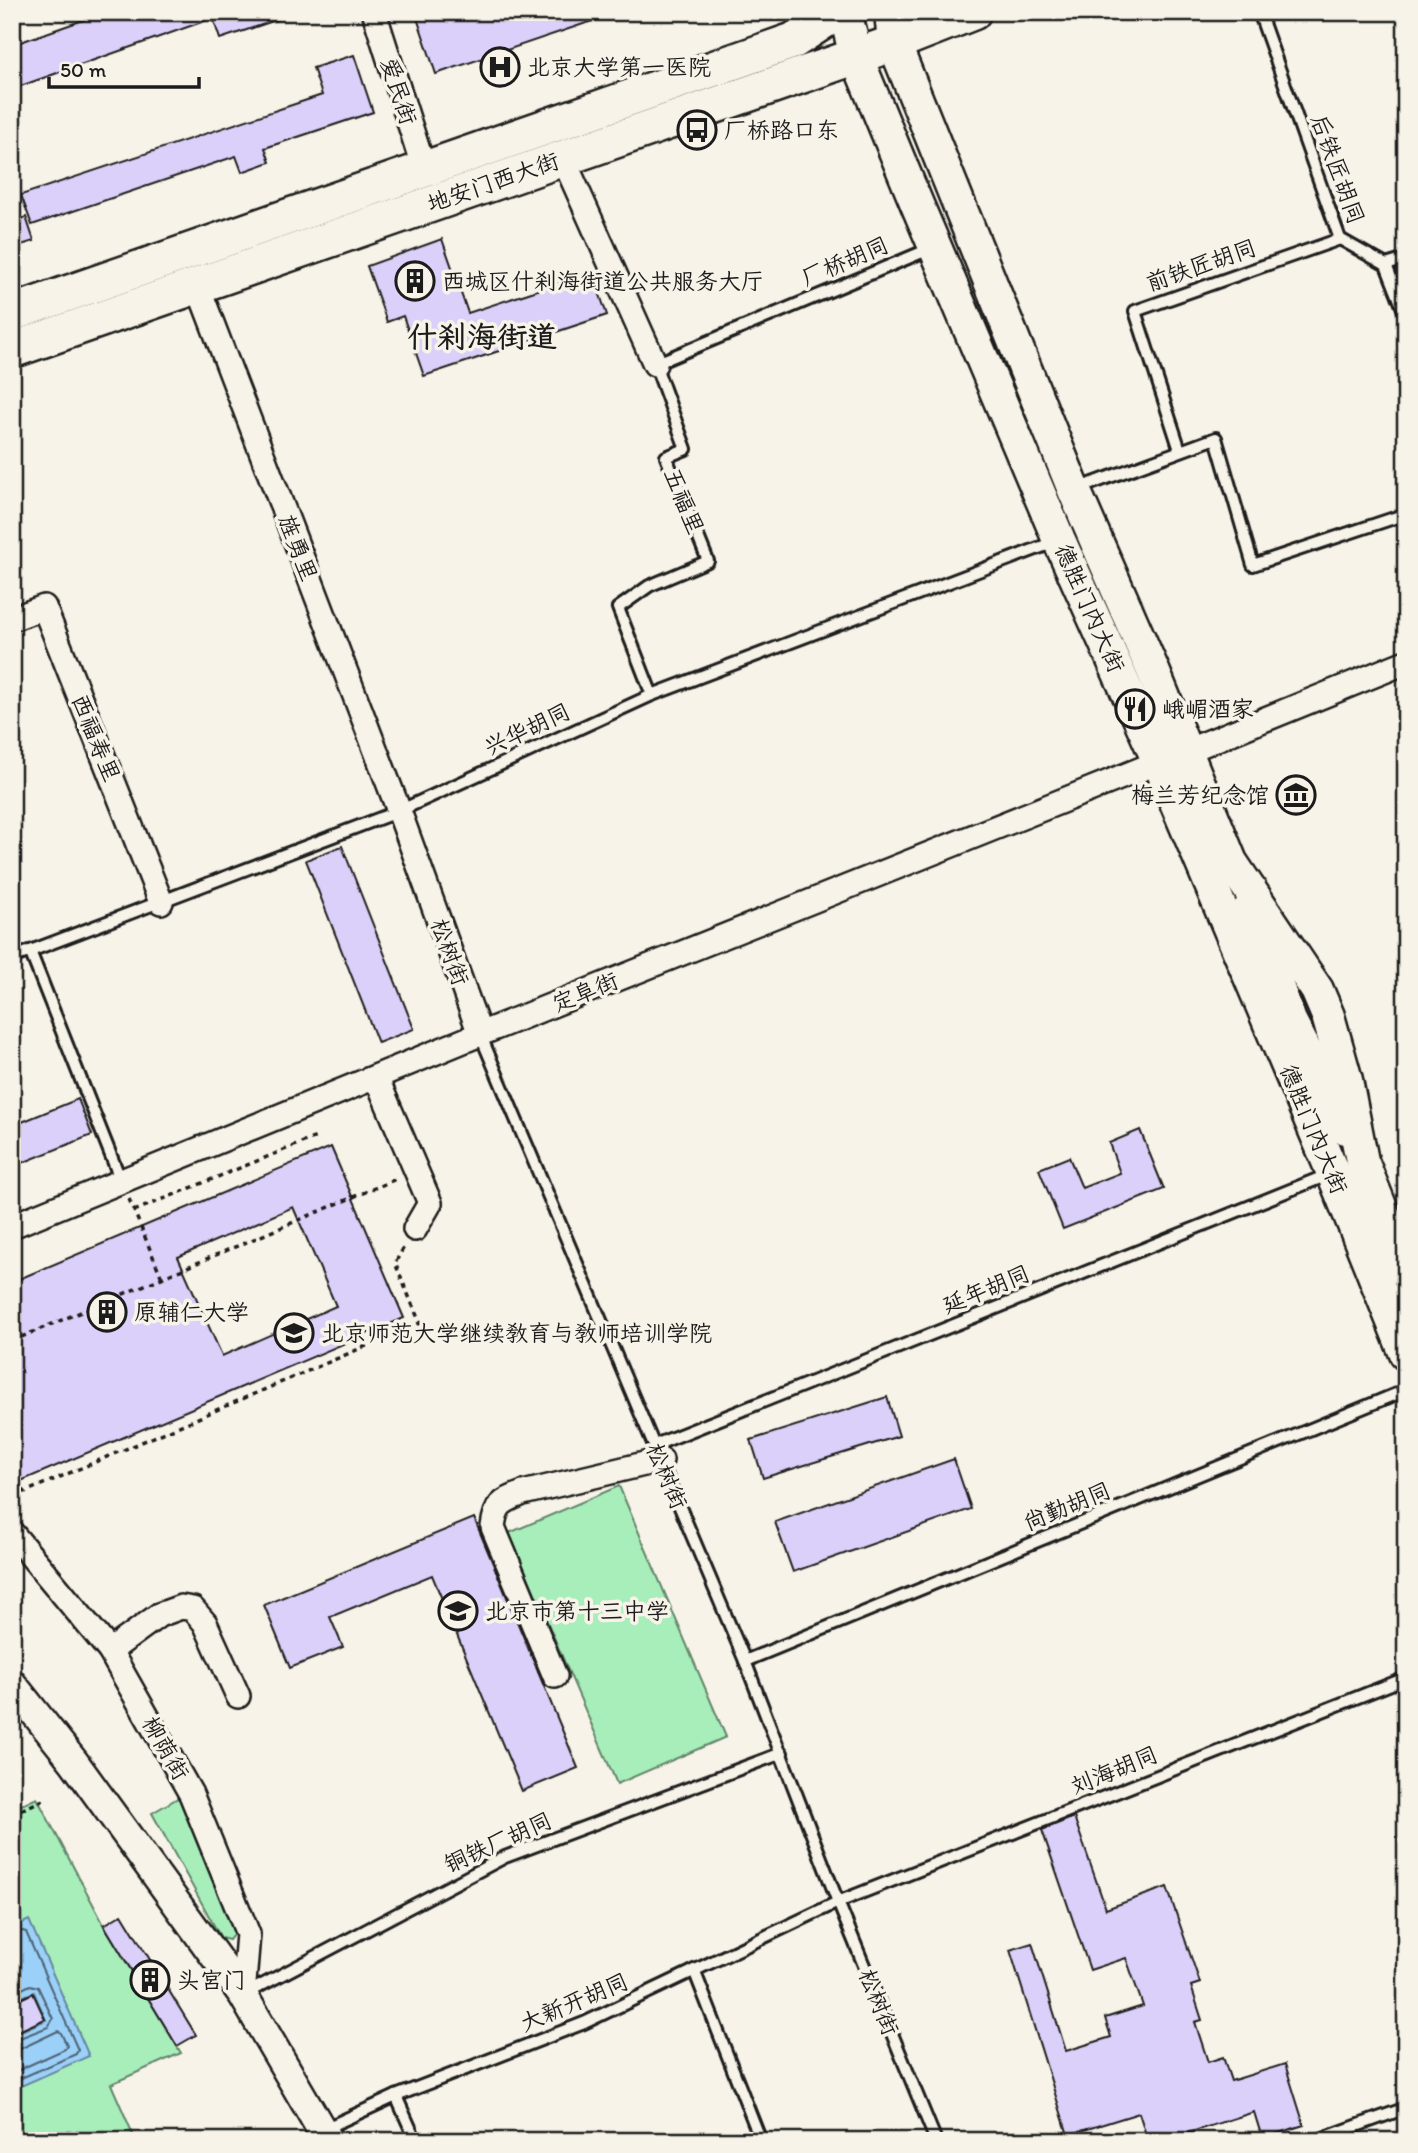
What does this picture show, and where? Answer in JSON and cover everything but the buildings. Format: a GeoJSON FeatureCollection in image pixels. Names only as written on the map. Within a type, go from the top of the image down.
{"type":"FeatureCollection","features":[{"type":"Feature","properties":{"kind":"main road","name":"地安门西大街"},"geometry":{"type":"LineString","coordinates":[[12,313],[793,41],[837,12]]}},
{"type":"Feature","properties":{"kind":"main road","name":"德胜门内大街"},"geometry":{"type":"LineString","coordinates":[[845,12],[856,56],[1059,540],[1124,685],[1173,757]]}},
{"type":"Feature","properties":{"kind":"main road","name":"地安门西大街"},"geometry":{"type":"LineString","coordinates":[[12,350],[856,56],[893,28],[973,12]]}},
{"type":"Feature","properties":{"kind":"main road","name":"德胜门内大街"},"geometry":{"type":"LineString","coordinates":[[893,28],[1074,489],[1154,673],[1173,757],[1218,867],[1332,1173],[1406,1354]]}},
{"type":"Feature","properties":{"kind":"main road"},"geometry":{"type":"LineString","coordinates":[[1124,685],[1154,673]]}},
{"type":"Feature","properties":{"kind":"main road","name":"德胜门内大街"},"geometry":{"type":"LineString","coordinates":[[1218,867],[1317,990],[1328,1016],[1346,1080],[1362,1161],[1406,1271]]}},
{"type":"Feature","properties":{"kind":"street","name":"爱民街"},"geometry":{"type":"LineString","coordinates":[[374,12],[424,169]]}},
{"type":"Feature","properties":{"kind":"street","name":"五福里"},"geometry":{"type":"LineString","coordinates":[[563,158],[655,363]]}},
{"type":"Feature","properties":{"kind":"street","name":"旌勇里"},"geometry":{"type":"LineString","coordinates":[[197,284],[399,811]]}},
{"type":"Feature","properties":{"kind":"street","name":"西福寿里"},"geometry":{"type":"LineString","coordinates":[[12,618],[44,607],[160,902]]}},
{"type":"Feature","properties":{"kind":"street","name":"定阜街"},"geometry":{"type":"LineString","coordinates":[[12,1226],[480,1034],[1406,662]]}},
{"type":"Feature","properties":{"kind":"street","name":"松树街"},"geometry":{"type":"LineString","coordinates":[[399,811],[480,1034]]}},
{"type":"Feature","properties":{"kind":"street"},"geometry":{"type":"LineString","coordinates":[[376,1077],[430,1203],[415,1229]]}},
{"type":"Feature","properties":{"kind":"street"},"geometry":{"type":"LineString","coordinates":[[555,1676],[493,1527],[495,1513],[502,1502],[523,1493],[658,1452]]}},
{"type":"Feature","properties":{"kind":"street","name":"柳荫街"},"geometry":{"type":"LineString","coordinates":[[12,1533],[110,1651],[191,1794],[248,1934],[243,1995]]}},
{"type":"Feature","properties":{"kind":"street"},"geometry":{"type":"LineString","coordinates":[[110,1651],[159,1615],[181,1607],[193,1609],[205,1623],[238,1696]]}},
{"type":"Feature","properties":{"kind":"street"},"geometry":{"type":"LineString","coordinates":[[12,1684],[74,1762],[243,1995],[325,2136]]}},
{"type":"Feature","properties":{"kind":"lane","name":"后铁匠胡同"},"geometry":{"type":"LineString","coordinates":[[1259,12],[1339,239],[1386,265]]}},
{"type":"Feature","properties":{"kind":"lane","name":"前铁匠胡同"},"geometry":{"type":"LineString","coordinates":[[1180,450],[1135,311],[1339,239]]}},
{"type":"Feature","properties":{"kind":"lane","name":"厂桥胡同"},"geometry":{"type":"LineString","coordinates":[[655,363],[935,247]]}},
{"type":"Feature","properties":{"kind":"lane"},"geometry":{"type":"LineString","coordinates":[[1406,259],[1386,265],[1406,316]]}},
{"type":"Feature","properties":{"kind":"lane","name":"五福里"},"geometry":{"type":"LineString","coordinates":[[652,695],[618,608],[649,586],[708,561],[666,457],[686,449],[655,363]]}},
{"type":"Feature","properties":{"kind":"lane"},"geometry":{"type":"LineString","coordinates":[[1074,489],[1216,438],[1252,565],[1406,514]]}},
{"type":"Feature","properties":{"kind":"lane","name":"兴华胡同"},"geometry":{"type":"LineString","coordinates":[[12,958],[399,811],[652,695],[1059,540]]}},
{"type":"Feature","properties":{"kind":"lane"},"geometry":{"type":"LineString","coordinates":[[30,951],[121,1181]]}},
{"type":"Feature","properties":{"kind":"lane","name":"松树街"},"geometry":{"type":"LineString","coordinates":[[480,1034],[745,1661],[838,1902],[936,2141]]}},
{"type":"Feature","properties":{"kind":"lane","name":"延年胡同"},"geometry":{"type":"LineString","coordinates":[[658,1452],[1332,1173]]}},
{"type":"Feature","properties":{"kind":"lane","name":"尚勤胡同"},"geometry":{"type":"LineString","coordinates":[[745,1661],[1406,1390]]}},
{"type":"Feature","properties":{"kind":"lane","name":"刘海胡同"},"geometry":{"type":"LineString","coordinates":[[838,1902],[1406,1678]]}},
{"type":"Feature","properties":{"kind":"lane","name":"铜铁厂胡同"},"geometry":{"type":"LineString","coordinates":[[243,1995],[505,1857],[782,1753]]}},
{"type":"Feature","properties":{"kind":"lane","name":"大新开胡同"},"geometry":{"type":"LineString","coordinates":[[325,2136],[396,2096],[584,2023],[838,1902]]}},
{"type":"Feature","properties":{"kind":"lane"},"geometry":{"type":"LineString","coordinates":[[694,1970],[761,2141]]}},
{"type":"Feature","properties":{"kind":"lane"},"geometry":{"type":"LineString","coordinates":[[396,2096],[416,2141]]}},
{"type":"Feature","properties":{"kind":"lane"},"geometry":{"type":"LineString","coordinates":[[1315,2141],[1406,2108]]}},
{"type":"Feature","properties":{"kind":"path"},"geometry":{"type":"LineString","coordinates":[[134,1211],[316,1137]]}},
{"type":"Feature","properties":{"kind":"path"},"geometry":{"type":"LineString","coordinates":[[12,1341],[396,1179]]}},
{"type":"Feature","properties":{"kind":"path"},"geometry":{"type":"LineString","coordinates":[[121,1181],[162,1278]]}},
{"type":"Feature","properties":{"kind":"path"},"geometry":{"type":"LineString","coordinates":[[12,1473],[25,1492],[420,1322],[395,1264],[415,1229]]}},
{"type":"Feature","properties":{"kind":"path"},"geometry":{"type":"LineString","coordinates":[[12,1814],[43,1800]]}},
{"type":"Feature","properties":{"kind":"green space"},"geometry":{"type":"Polygon","coordinates":[[[619,1486],[726,1737],[617,1784],[509,1533],[619,1486]]]}},
{"type":"Feature","properties":{"kind":"green space"},"geometry":{"type":"Polygon","coordinates":[[[183,1795],[236,1931],[229,1940],[221,1938],[152,1813],[183,1795]]]}},
{"type":"Feature","properties":{"kind":"green space"},"geometry":{"type":"Polygon","coordinates":[[[37,1798],[104,1925],[181,2053],[111,2084],[135,2139],[130,2141],[12,2141],[12,1809],[37,1798]]]}},
{"type":"Feature","properties":{"kind":"water"},"geometry":{"type":"Polygon","coordinates":[[[29,1920],[89,2056],[12,2090],[12,2035],[46,2020],[34,1992],[12,2001],[12,1928],[29,1920]]]}},
{"type":"Feature","properties":{"kind":"place","name":"北京大学第一医院"},"geometry":{"type":"Point","coordinates":[500,67]}},
{"type":"Feature","properties":{"kind":"place","name":"厂桥路口东"},"geometry":{"type":"Point","coordinates":[697,130]}},
{"type":"Feature","properties":{"kind":"place","name":"西城区什刹海街道公共服务大厅"},"geometry":{"type":"Point","coordinates":[415,281]}},
{"type":"Feature","properties":{"kind":"place","name":"峨嵋酒家"},"geometry":{"type":"Point","coordinates":[1135,709]}},
{"type":"Feature","properties":{"kind":"place","name":"梅兰芳纪念馆"},"geometry":{"type":"Point","coordinates":[1296,795]}},
{"type":"Feature","properties":{"kind":"place","name":"原辅仁大学"},"geometry":{"type":"Point","coordinates":[107,1312]}},
{"type":"Feature","properties":{"kind":"place","name":"北京师范大学继续教育与教师培训学院"},"geometry":{"type":"Point","coordinates":[294,1333]}},
{"type":"Feature","properties":{"kind":"place","name":"北京市第十三中学"},"geometry":{"type":"Point","coordinates":[458,1611]}},
{"type":"Feature","properties":{"kind":"place","name":"头宫门"},"geometry":{"type":"Point","coordinates":[150,1980]}},
{"type":"Feature","properties":{"kind":"district","name":"什刹海街道"},"geometry":{"type":"Point","coordinates":[482,336]}}]}
